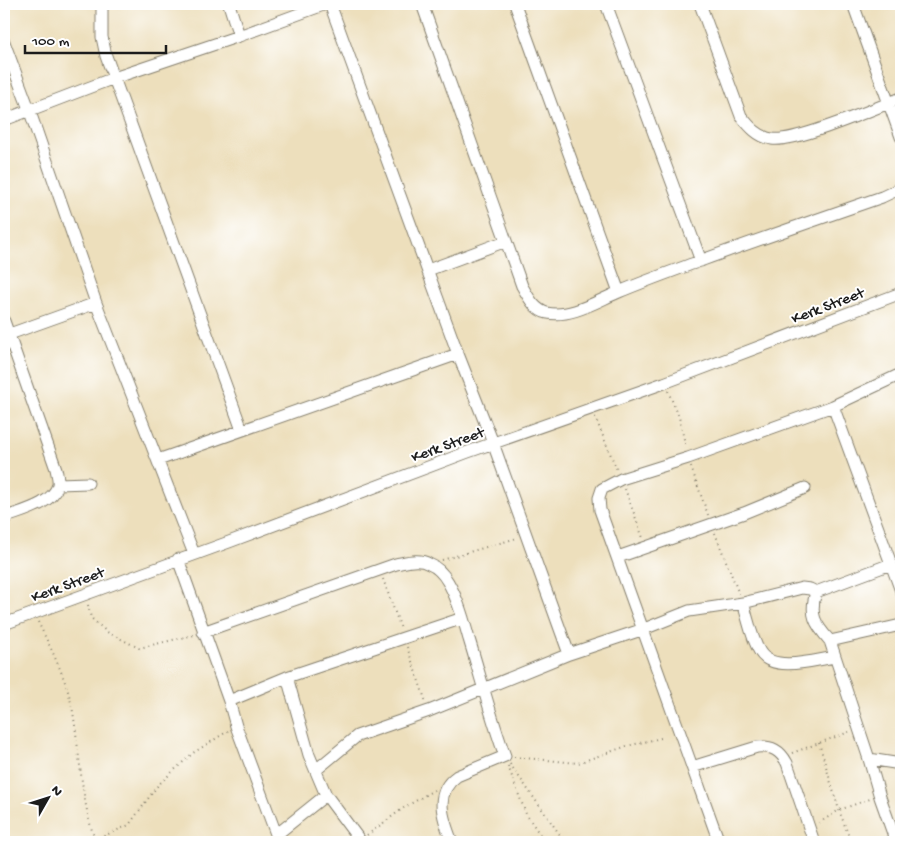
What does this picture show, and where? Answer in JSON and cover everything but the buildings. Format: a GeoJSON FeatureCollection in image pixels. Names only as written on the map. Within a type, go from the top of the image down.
{"type":"FeatureCollection","features":[{"type":"Feature","properties":{"kind":"street"},"geometry":{"type":"LineString","coordinates":[[102,4],[102,38],[106,56],[242,430]]}},
{"type":"Feature","properties":{"kind":"street"},"geometry":{"type":"LineString","coordinates":[[229,4],[239,36]]}},
{"type":"Feature","properties":{"kind":"street"},"geometry":{"type":"LineString","coordinates":[[4,120],[114,78],[239,36],[326,4]]}},
{"type":"Feature","properties":{"kind":"street"},"geometry":{"type":"LineString","coordinates":[[330,4],[569,654]]}},
{"type":"Feature","properties":{"kind":"street"},"geometry":{"type":"LineString","coordinates":[[422,4],[522,286],[539,310],[547,313],[564,313],[582,308],[701,260],[882,197],[901,188]]}},
{"type":"Feature","properties":{"kind":"street"},"geometry":{"type":"LineString","coordinates":[[515,4],[619,292]]}},
{"type":"Feature","properties":{"kind":"street"},"geometry":{"type":"LineString","coordinates":[[606,4],[701,260]]}},
{"type":"Feature","properties":{"kind":"street"},"geometry":{"type":"LineString","coordinates":[[700,4],[741,116],[760,135],[771,139],[800,136],[901,98]]}},
{"type":"Feature","properties":{"kind":"street"},"geometry":{"type":"LineString","coordinates":[[853,4],[901,137]]}},
{"type":"Feature","properties":{"kind":"street"},"geometry":{"type":"LineString","coordinates":[[4,42],[96,303],[194,554]]}},
{"type":"Feature","properties":{"kind":"street"},"geometry":{"type":"LineString","coordinates":[[428,270],[506,241]]}},
{"type":"Feature","properties":{"kind":"street","name":"Kerk Street"},"geometry":{"type":"LineString","coordinates":[[4,624],[493,443],[664,383],[901,293]]}},
{"type":"Feature","properties":{"kind":"street"},"geometry":{"type":"LineString","coordinates":[[6,335],[96,303]]}},
{"type":"Feature","properties":{"kind":"street"},"geometry":{"type":"LineString","coordinates":[[4,321],[6,335],[56,469],[58,484],[53,495],[43,502],[4,518]]}},
{"type":"Feature","properties":{"kind":"street"},"geometry":{"type":"LineString","coordinates":[[158,460],[458,354]]}},
{"type":"Feature","properties":{"kind":"street"},"geometry":{"type":"LineString","coordinates":[[719,842],[600,510],[599,498],[602,489],[621,479],[688,458],[832,406],[901,374]]}},
{"type":"Feature","properties":{"kind":"street"},"geometry":{"type":"LineString","coordinates":[[832,406],[901,591]]}},
{"type":"Feature","properties":{"kind":"street"},"geometry":{"type":"LineString","coordinates":[[58,484],[88,483]]}},
{"type":"Feature","properties":{"kind":"street"},"geometry":{"type":"LineString","coordinates":[[618,557],[712,525],[805,488]]}},
{"type":"Feature","properties":{"kind":"street"},"geometry":{"type":"LineString","coordinates":[[178,559],[229,701],[236,726],[278,838],[326,795]]}},
{"type":"Feature","properties":{"kind":"street"},"geometry":{"type":"LineString","coordinates":[[203,632],[396,564],[421,561],[430,564],[442,574],[448,582],[463,618],[504,756],[458,776],[451,781],[446,789],[442,797],[441,809],[452,842]]}},
{"type":"Feature","properties":{"kind":"street"},"geometry":{"type":"LineString","coordinates":[[316,770],[357,736],[429,711],[569,654],[644,629],[689,611],[743,603],[802,588],[816,592],[891,564]]}},
{"type":"Feature","properties":{"kind":"street"},"geometry":{"type":"LineString","coordinates":[[816,592],[813,603],[814,619],[830,641],[896,842]]}},
{"type":"Feature","properties":{"kind":"street"},"geometry":{"type":"LineString","coordinates":[[743,603],[758,650],[765,658],[784,664],[835,657]]}},
{"type":"Feature","properties":{"kind":"street"},"geometry":{"type":"LineString","coordinates":[[229,701],[287,677],[463,618]]}},
{"type":"Feature","properties":{"kind":"street"},"geometry":{"type":"LineString","coordinates":[[830,641],[901,624]]}},
{"type":"Feature","properties":{"kind":"street"},"geometry":{"type":"LineString","coordinates":[[287,677],[299,722],[326,795],[361,841]]}},
{"type":"Feature","properties":{"kind":"street"},"geometry":{"type":"LineString","coordinates":[[692,767],[758,747],[767,746],[774,748],[783,756],[814,842]]}},
{"type":"Feature","properties":{"kind":"street"},"geometry":{"type":"LineString","coordinates":[[869,759],[901,764]]}},
{"type":"Feature","properties":{"kind":"path"},"geometry":{"type":"LineString","coordinates":[[664,383],[679,417],[688,458],[712,525],[743,603]]}},
{"type":"Feature","properties":{"kind":"path"},"geometry":{"type":"LineString","coordinates":[[430,564],[526,535]]}},
{"type":"Feature","properties":{"kind":"path"},"geometry":{"type":"LineString","coordinates":[[85,594],[91,618],[107,632],[139,648],[203,632]]}},
{"type":"Feature","properties":{"kind":"path"},"geometry":{"type":"LineString","coordinates":[[34,612],[65,678],[72,710],[87,817],[95,840]]}},
{"type":"Feature","properties":{"kind":"path"},"geometry":{"type":"LineString","coordinates":[[90,842],[129,825],[158,785],[193,753],[236,726]]}},
{"type":"Feature","properties":{"kind":"path"},"geometry":{"type":"LineString","coordinates":[[783,756],[860,729]]}},
{"type":"Feature","properties":{"kind":"path"},"geometry":{"type":"LineString","coordinates":[[504,756],[578,763],[627,746],[661,738]]}},
{"type":"Feature","properties":{"kind":"path"},"geometry":{"type":"LineString","coordinates":[[819,743],[839,810],[851,842]]}},
{"type":"Feature","properties":{"kind":"path"},"geometry":{"type":"LineString","coordinates":[[504,756],[526,814],[545,842]]}},
{"type":"Feature","properties":{"kind":"path"},"geometry":{"type":"LineString","coordinates":[[504,756],[565,842]]}},
{"type":"Feature","properties":{"kind":"path"},"geometry":{"type":"LineString","coordinates":[[361,841],[405,807],[436,790]]}},
{"type":"Feature","properties":{"kind":"path"},"geometry":{"type":"LineString","coordinates":[[810,829],[839,810],[880,797]]}}]}
